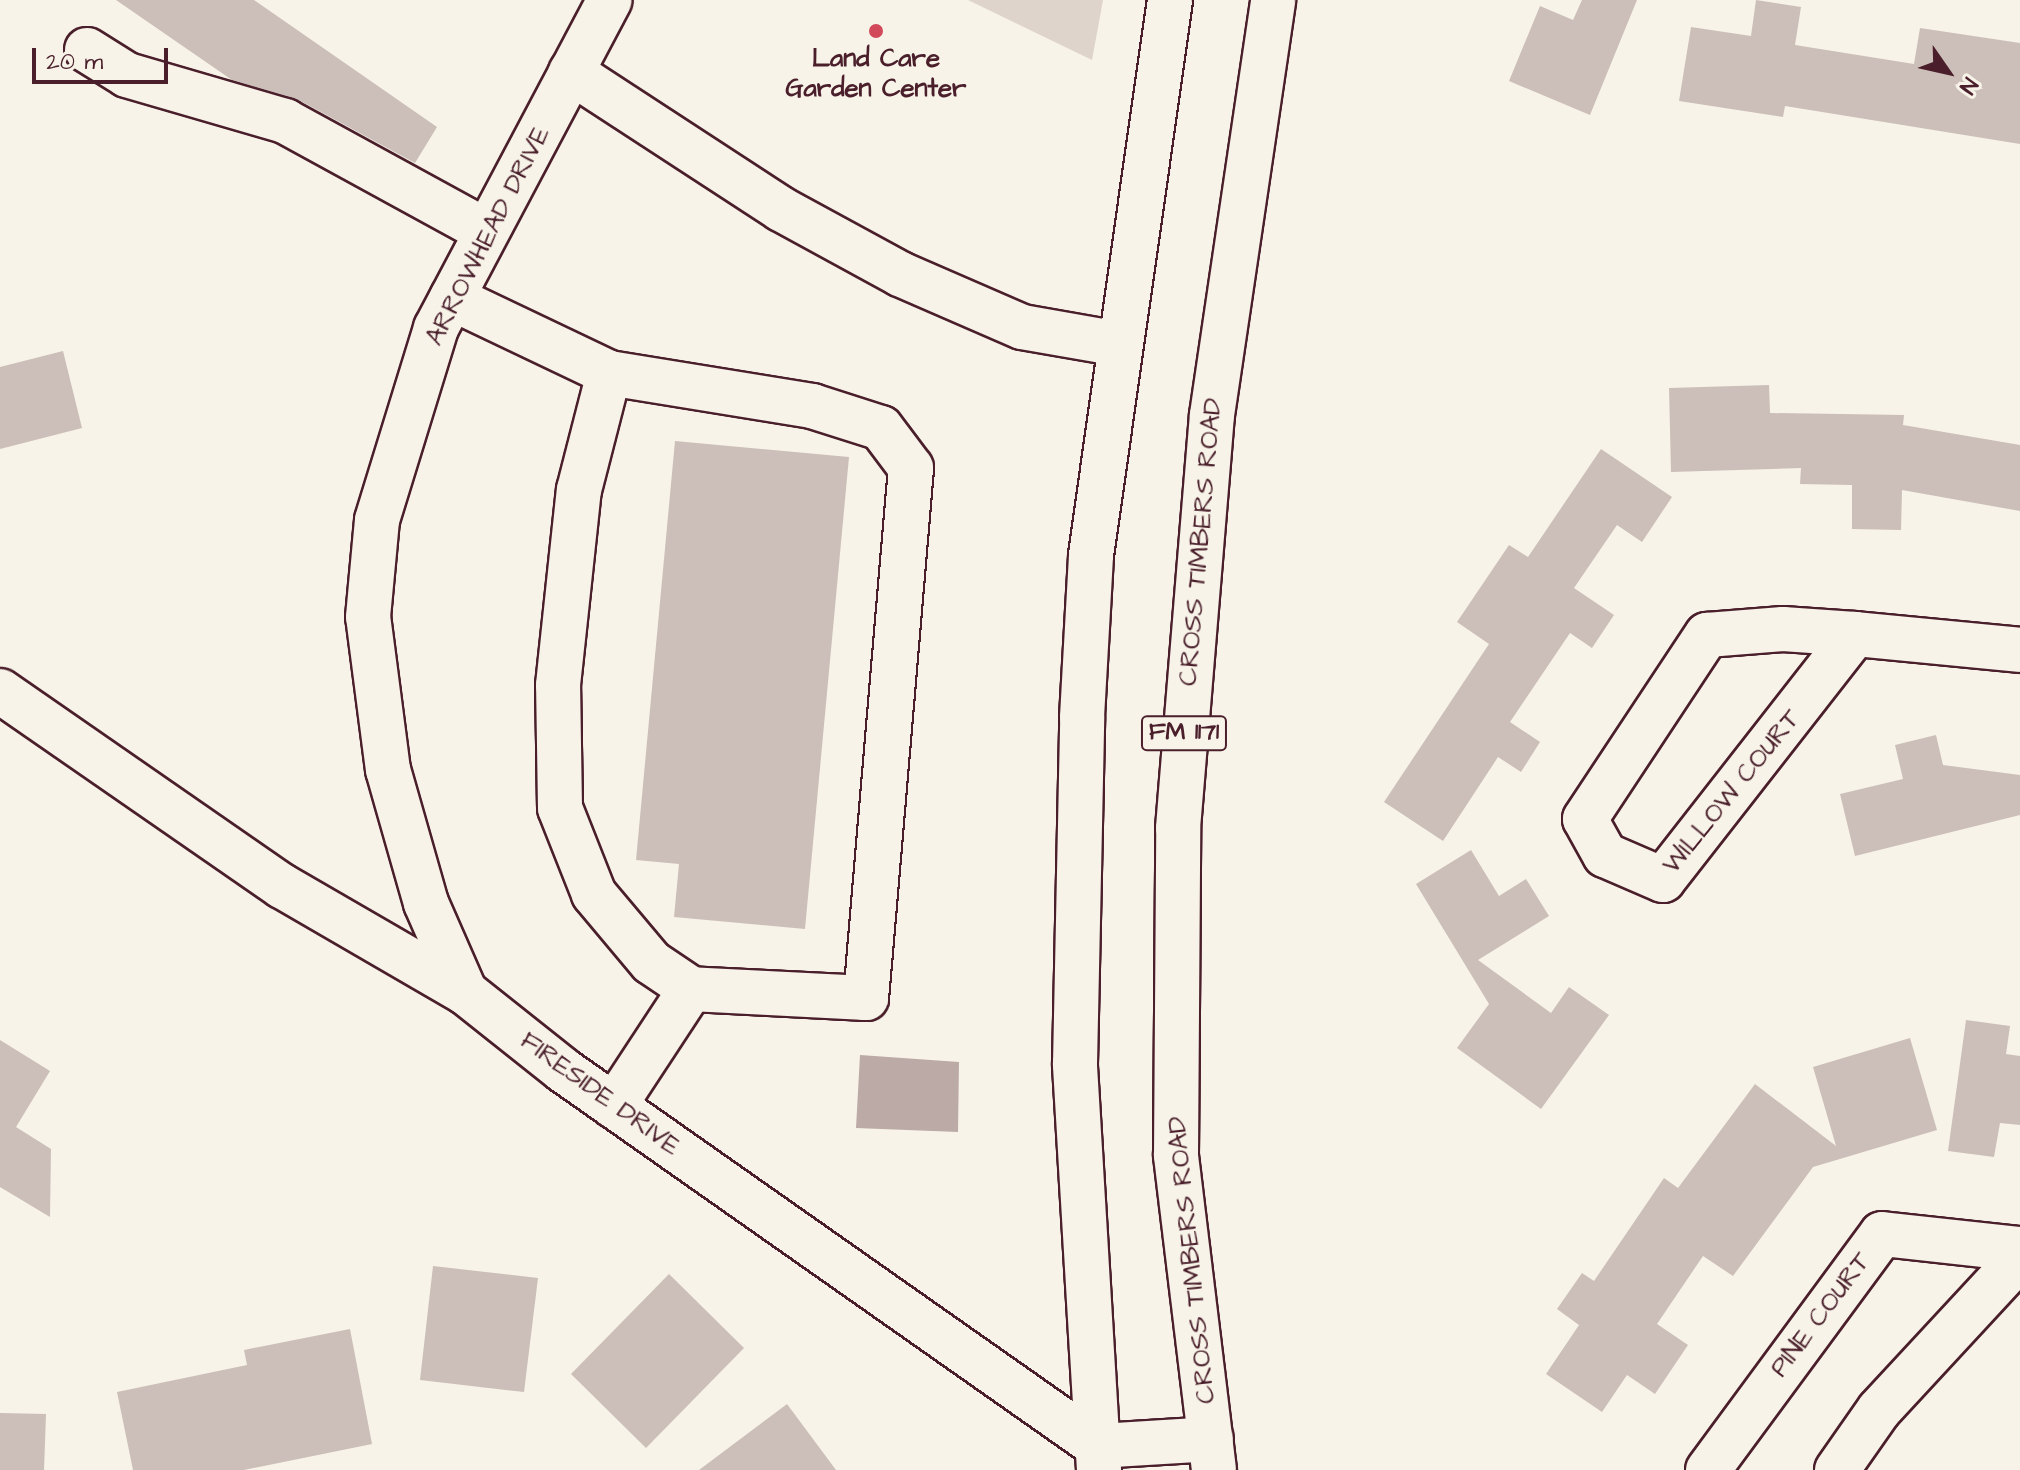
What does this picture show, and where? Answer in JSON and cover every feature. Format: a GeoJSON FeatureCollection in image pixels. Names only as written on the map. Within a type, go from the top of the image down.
{"type":"FeatureCollection","features":[{"type":"Feature","properties":{"kind":"street","name":"ARROWHEAD DRIVE"},"geometry":{"type":"LineString","coordinates":[[465,992],[426,903],[388,770],[368,617],[377,520],[452,298],[610,0]]}},
{"type":"Feature","properties":{"kind":"street"},"geometry":{"type":"LineString","coordinates":[[1170,0],[1091,555],[1075,1048],[1098,1458],[1212,1454]]}},
{"type":"Feature","properties":{"kind":"street","name":"CROSS TIMBERS ROAD"},"geometry":{"type":"LineString","coordinates":[[1212,1454],[1176,1155],[1178,828],[1212,415],[1273,0]]}},
{"type":"Feature","properties":{"kind":"street"},"geometry":{"type":"LineString","coordinates":[[87,50],[127,75],[285,121],[486,231]]}},
{"type":"Feature","properties":{"kind":"street"},"geometry":{"type":"LineString","coordinates":[[571,72],[781,209],[900,274],[1022,327],[1119,344]]}},
{"type":"Feature","properties":{"kind":"street"},"geometry":{"type":"LineString","coordinates":[[452,298],[609,373],[812,406],[881,428],[911,468],[866,998],[691,989],[651,962],[594,894],[560,808],[558,685],[579,490],[609,373]]}},
{"type":"Feature","properties":{"kind":"street","name":"WILLOW COURT"},"geometry":{"type":"LineString","coordinates":[[1855,634],[1663,880],[1605,855],[1585,819],[1707,635],[1855,634],[2020,650]]}},
{"type":"Feature","properties":{"kind":"street","name":"FIRESIDE DRIVE"},"geometry":{"type":"LineString","coordinates":[[0,691],[282,886],[465,992],[614,1106],[1098,1458]]}},
{"type":"Feature","properties":{"kind":"street"},"geometry":{"type":"LineString","coordinates":[[614,1106],[691,989]]}},
{"type":"Feature","properties":{"kind":"street","name":"PINE COURT"},"geometry":{"type":"LineString","coordinates":[[1708,1470],[1882,1234],[2020,1249]]}},
{"type":"Feature","properties":{"kind":"street"},"geometry":{"type":"LineString","coordinates":[[1837,1470],[1879,1410],[2020,1258]]}},
{"type":"Feature","properties":{"kind":"shaded area"},"geometry":{"type":"Polygon","coordinates":[[[968,0],[1103,0],[1092,60],[968,0]]]}},
{"type":"Feature","properties":{"kind":"shaded area"},"geometry":{"type":"Polygon","coordinates":[[[860,1055],[959,1062],[958,1132],[856,1128],[860,1055]]]}},
{"type":"Feature","properties":{"kind":"building"},"geometry":{"type":"Polygon","coordinates":[[[116,0],[254,0],[437,127],[415,163],[297,99],[232,80],[116,0]]]}},
{"type":"Feature","properties":{"kind":"building"},"geometry":{"type":"Polygon","coordinates":[[[1582,0],[1637,0],[1590,115],[1509,81],[1540,6],[1573,20],[1582,0]]]}},
{"type":"Feature","properties":{"kind":"building"},"geometry":{"type":"Polygon","coordinates":[[[1756,0],[1801,7],[1795,45],[1914,64],[1920,28],[2020,43],[2020,144],[1785,106],[1783,117],[1679,101],[1691,27],[1751,36],[1756,0]]]}},
{"type":"Feature","properties":{"kind":"building"},"geometry":{"type":"Polygon","coordinates":[[[63,351],[82,428],[0,449],[0,367],[63,351]]]}},
{"type":"Feature","properties":{"kind":"building"},"geometry":{"type":"Polygon","coordinates":[[[1769,385],[1770,413],[1904,415],[1903,425],[2020,445],[2020,511],[1902,490],[1901,530],[1852,529],[1852,485],[1800,484],[1801,468],[1671,472],[1669,388],[1769,385]]]}},
{"type":"Feature","properties":{"kind":"building"},"geometry":{"type":"Polygon","coordinates":[[[675,441],[849,457],[805,929],[674,917],[679,864],[636,860],[675,441]]]}},
{"type":"Feature","properties":{"kind":"building"},"geometry":{"type":"Polygon","coordinates":[[[1601,449],[1672,497],[1642,542],[1617,525],[1574,588],[1614,615],[1592,648],[1570,633],[1510,722],[1540,742],[1521,772],[1498,757],[1443,841],[1384,802],[1489,644],[1457,622],[1509,545],[1528,557],[1601,449]]]}},
{"type":"Feature","properties":{"kind":"building"},"geometry":{"type":"Polygon","coordinates":[[[1936,735],[1943,765],[2020,775],[2020,815],[1855,856],[1840,794],[1903,779],[1895,745],[1936,735]]]}},
{"type":"Feature","properties":{"kind":"building"},"geometry":{"type":"Polygon","coordinates":[[[1471,850],[1499,896],[1526,879],[1549,916],[1478,960],[1551,1013],[1569,987],[1609,1015],[1541,1109],[1457,1048],[1489,1004],[1416,884],[1471,850]]]}},
{"type":"Feature","properties":{"kind":"building"},"geometry":{"type":"Polygon","coordinates":[[[1966,1020],[2010,1026],[2006,1054],[2020,1056],[2020,1125],[2000,1123],[1994,1157],[1948,1151],[1966,1020]]]}},
{"type":"Feature","properties":{"kind":"building"},"geometry":{"type":"Polygon","coordinates":[[[1910,1038],[1937,1130],[1813,1167],[1733,1276],[1703,1256],[1657,1324],[1688,1345],[1655,1394],[1627,1375],[1602,1412],[1546,1374],[1579,1325],[1557,1309],[1582,1273],[1594,1281],[1664,1178],[1678,1188],[1755,1084],[1836,1146],[1813,1067],[1910,1038]]]}},
{"type":"Feature","properties":{"kind":"building"},"geometry":{"type":"Polygon","coordinates":[[[0,1040],[50,1071],[16,1127],[51,1149],[50,1217],[0,1187],[0,1040]]]}},
{"type":"Feature","properties":{"kind":"building"},"geometry":{"type":"Polygon","coordinates":[[[433,1266],[538,1278],[524,1392],[420,1380],[433,1266]]]}},
{"type":"Feature","properties":{"kind":"building"},"geometry":{"type":"Polygon","coordinates":[[[669,1274],[744,1348],[646,1448],[571,1374],[669,1274]]]}},
{"type":"Feature","properties":{"kind":"building"},"geometry":{"type":"Polygon","coordinates":[[[350,1329],[372,1444],[244,1470],[133,1470],[117,1392],[247,1365],[244,1350],[350,1329]]]}},
{"type":"Feature","properties":{"kind":"building"},"geometry":{"type":"Polygon","coordinates":[[[787,1404],[836,1470],[699,1470],[787,1404]]]}},
{"type":"Feature","properties":{"kind":"building"},"geometry":{"type":"Polygon","coordinates":[[[0,1413],[46,1414],[44,1470],[0,1470],[0,1413]]]}},
{"type":"Feature","properties":{"kind":"place","name":"Land Care Garden Center"},"geometry":{"type":"Point","coordinates":[876,31]}}]}
